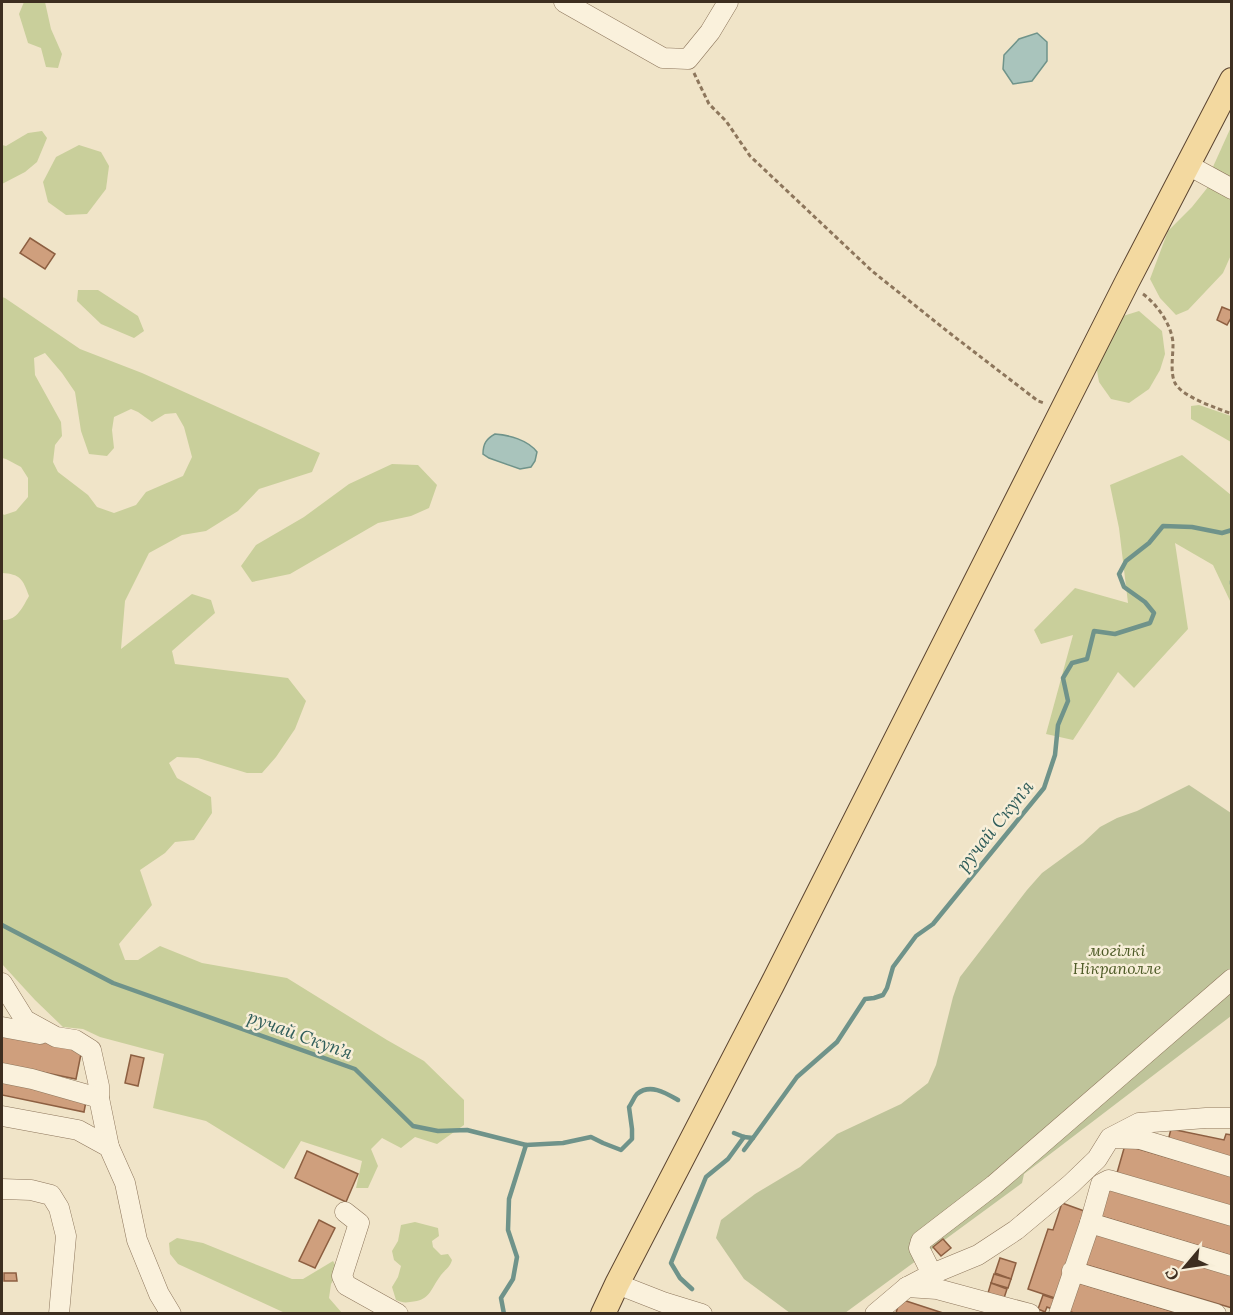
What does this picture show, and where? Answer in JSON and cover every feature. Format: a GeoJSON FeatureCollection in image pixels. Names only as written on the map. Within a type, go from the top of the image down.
{"type":"FeatureCollection","features":[{"type":"Feature","properties":{"kind":"main road"},"geometry":{"type":"LineString","coordinates":[[603,1314],[1127,282],[1232,80]]}},
{"type":"Feature","properties":{"kind":"street"},"geometry":{"type":"LineString","coordinates":[[564,2],[663,58],[688,59],[710,32],[728,2]]}},
{"type":"Feature","properties":{"kind":"street"},"geometry":{"type":"LineString","coordinates":[[1188,165],[1232,189]]}},
{"type":"Feature","properties":{"kind":"street"},"geometry":{"type":"LineString","coordinates":[[932,1274],[922,1257],[919,1248],[921,1241],[994,1185],[1232,979]]}},
{"type":"Feature","properties":{"kind":"street"},"geometry":{"type":"LineString","coordinates":[[2,983],[25,1020],[56,1037]]}},
{"type":"Feature","properties":{"kind":"street"},"geometry":{"type":"LineString","coordinates":[[2,1027],[75,1040],[91,1050],[109,1147],[125,1183],[137,1240],[159,1294],[171,1314]]}},
{"type":"Feature","properties":{"kind":"street"},"geometry":{"type":"LineString","coordinates":[[2,1073],[99,1098]]}},
{"type":"Feature","properties":{"kind":"street"},"geometry":{"type":"LineString","coordinates":[[2,1116],[78,1130],[109,1147]]}},
{"type":"Feature","properties":{"kind":"street"},"geometry":{"type":"LineString","coordinates":[[875,1314],[908,1287],[932,1274],[978,1255],[1016,1230],[1097,1159],[1110,1138],[1139,1123],[1232,1118]]}},
{"type":"Feature","properties":{"kind":"street"},"geometry":{"type":"LineString","coordinates":[[1110,1138],[1140,1139],[1232,1167]]}},
{"type":"Feature","properties":{"kind":"street"},"geometry":{"type":"LineString","coordinates":[[1097,1159],[1109,1180]]}},
{"type":"Feature","properties":{"kind":"street"},"geometry":{"type":"LineString","coordinates":[[1059,1314],[1101,1184],[1109,1180],[1232,1216]]}},
{"type":"Feature","properties":{"kind":"street"},"geometry":{"type":"LineString","coordinates":[[2,1189],[31,1190],[51,1195],[59,1208],[66,1236],[59,1314]]}},
{"type":"Feature","properties":{"kind":"street"},"geometry":{"type":"LineString","coordinates":[[345,1212],[359,1223],[342,1276],[346,1285],[398,1314]]}},
{"type":"Feature","properties":{"kind":"street"},"geometry":{"type":"LineString","coordinates":[[1090,1223],[1232,1266]]}},
{"type":"Feature","properties":{"kind":"street"},"geometry":{"type":"LineString","coordinates":[[1072,1271],[1216,1314]]}},
{"type":"Feature","properties":{"kind":"street"},"geometry":{"type":"LineString","coordinates":[[617,1284],[670,1308],[702,1314]]}},
{"type":"Feature","properties":{"kind":"street"},"geometry":{"type":"LineString","coordinates":[[908,1287],[937,1289],[1030,1314]]}},
{"type":"Feature","properties":{"kind":"path"},"geometry":{"type":"LineString","coordinates":[[688,59],[709,104],[726,121],[750,156],[825,228],[872,271],[956,338],[1038,401],[1062,411]]}},
{"type":"Feature","properties":{"kind":"path"},"geometry":{"type":"LineString","coordinates":[[1127,282],[1150,299],[1167,323],[1173,343],[1172,362],[1175,383],[1191,398],[1232,414]]}},
{"type":"Feature","properties":{"kind":"green space"},"geometry":{"type":"Polygon","coordinates":[[[24,2],[45,2],[51,29],[62,54],[58,68],[46,67],[41,48],[28,43],[19,14],[24,2]]]}},
{"type":"Feature","properties":{"kind":"green space"},"geometry":{"type":"Polygon","coordinates":[[[1231,127],[1231,183],[1212,169],[1231,127]]]}},
{"type":"Feature","properties":{"kind":"green space"},"geometry":{"type":"Polygon","coordinates":[[[42,131],[47,138],[37,162],[25,172],[2,184],[2,145],[6,146],[28,133],[42,131]]]}},
{"type":"Feature","properties":{"kind":"green space"},"geometry":{"type":"Polygon","coordinates":[[[79,145],[101,152],[109,166],[106,189],[87,214],[66,215],[48,202],[43,182],[56,157],[79,145]]]}},
{"type":"Feature","properties":{"kind":"green space"},"geometry":{"type":"Polygon","coordinates":[[[1212,182],[1231,195],[1231,255],[1223,273],[1188,310],[1176,315],[1160,298],[1150,279],[1168,231],[1192,207],[1212,182]]]}},
{"type":"Feature","properties":{"kind":"green space"},"geometry":{"type":"Polygon","coordinates":[[[78,290],[98,290],[138,316],[144,331],[134,338],[101,324],[77,301],[78,290]]]}},
{"type":"Feature","properties":{"kind":"green space"},"geometry":{"type":"Polygon","coordinates":[[[2,297],[80,349],[142,373],[320,453],[312,472],[259,489],[238,511],[206,531],[182,535],[149,553],[125,601],[121,649],[192,594],[211,600],[215,613],[172,651],[175,664],[288,678],[306,701],[295,729],[262,773],[247,773],[198,758],[177,757],[169,763],[177,778],[211,797],[212,813],[194,840],[175,842],[165,853],[140,870],[152,905],[119,944],[125,960],[138,960],[160,946],[202,963],[287,978],[424,1061],[464,1100],[464,1125],[437,1144],[415,1137],[401,1148],[382,1138],[371,1149],[378,1166],[368,1188],[356,1188],[362,1161],[301,1141],[284,1169],[206,1121],[153,1108],[164,1054],[100,1037],[83,1029],[63,1027],[2,964],[2,620],[15,616],[29,596],[20,578],[2,573],[2,513],[4,515],[16,511],[28,497],[28,478],[21,467],[2,458],[2,297]],[[45,353],[34,358],[35,375],[61,422],[62,436],[55,445],[53,462],[58,472],[88,495],[97,507],[114,513],[136,505],[146,492],[183,476],[192,457],[184,427],[176,413],[165,414],[152,422],[131,409],[114,417],[112,430],[114,448],[107,456],[89,454],[81,431],[75,392],[45,353]]]}},
{"type":"Feature","properties":{"kind":"green space"},"geometry":{"type":"Polygon","coordinates":[[[1139,311],[1162,331],[1165,354],[1160,370],[1149,389],[1129,403],[1111,399],[1099,382],[1096,365],[1123,316],[1139,311]]]}},
{"type":"Feature","properties":{"kind":"green space"},"geometry":{"type":"Polygon","coordinates":[[[1199,405],[1231,416],[1231,442],[1191,419],[1191,406],[1199,405]]]}},
{"type":"Feature","properties":{"kind":"green space"},"geometry":{"type":"Polygon","coordinates":[[[1182,455],[1231,495],[1231,603],[1213,565],[1175,543],[1188,629],[1134,688],[1118,672],[1073,740],[1046,734],[1073,635],[1041,644],[1034,630],[1075,588],[1128,603],[1119,528],[1110,485],[1182,455]]]}},
{"type":"Feature","properties":{"kind":"green space"},"geometry":{"type":"Polygon","coordinates":[[[392,464],[418,465],[437,485],[429,508],[411,516],[378,523],[290,574],[252,582],[241,566],[256,545],[304,517],[349,484],[392,464]]]}},
{"type":"Feature","properties":{"kind":"green space","name":"могілкі Нікраполле"},"geometry":{"type":"Polygon","coordinates":[[[1189,785],[1231,813],[1231,1016],[1024,1174],[1022,1183],[845,1313],[790,1313],[744,1279],[716,1238],[721,1220],[755,1194],[800,1167],[837,1134],[901,1104],[928,1083],[936,1065],[960,977],[1027,890],[1042,873],[1083,843],[1100,827],[1189,785]]]}},
{"type":"Feature","properties":{"kind":"green space"},"geometry":{"type":"Polygon","coordinates":[[[415,1222],[438,1228],[439,1236],[432,1241],[433,1247],[441,1255],[448,1254],[452,1260],[426,1297],[417,1301],[403,1302],[396,1300],[392,1287],[401,1266],[394,1260],[392,1251],[398,1241],[401,1225],[415,1222]]]}},
{"type":"Feature","properties":{"kind":"green space"},"geometry":{"type":"Polygon","coordinates":[[[177,1238],[203,1243],[292,1279],[303,1279],[333,1261],[339,1271],[331,1284],[329,1298],[342,1313],[285,1313],[178,1264],[170,1254],[169,1243],[177,1238]]]}},
{"type":"Feature","properties":{"kind":"water"},"geometry":{"type":"Polygon","coordinates":[[[1037,33],[1047,42],[1047,61],[1032,81],[1013,84],[1003,69],[1004,55],[1019,39],[1037,33]]]}},
{"type":"Feature","properties":{"kind":"water"},"geometry":{"type":"Polygon","coordinates":[[[495,434],[529,444],[537,452],[531,467],[520,469],[483,454],[486,442],[495,434]]]}},
{"type":"Feature","properties":{"kind":"building"},"geometry":{"type":"Polygon","coordinates":[[[30,238],[55,254],[45,269],[20,253],[30,238]]]}},
{"type":"Feature","properties":{"kind":"building"},"geometry":{"type":"Polygon","coordinates":[[[1222,307],[1232,311],[1227,325],[1217,320],[1222,307]]]}},
{"type":"Feature","properties":{"kind":"building"},"geometry":{"type":"Polygon","coordinates":[[[2,1033],[82,1049],[76,1079],[2,1064],[2,1033]]]}},
{"type":"Feature","properties":{"kind":"building"},"geometry":{"type":"Polygon","coordinates":[[[131,1055],[144,1058],[138,1086],[125,1083],[131,1055]]]}},
{"type":"Feature","properties":{"kind":"building"},"geometry":{"type":"Polygon","coordinates":[[[2,1079],[87,1096],[84,1112],[2,1095],[2,1079]]]}},
{"type":"Feature","properties":{"kind":"building"},"geometry":{"type":"Polygon","coordinates":[[[1171,1129],[1224,1140],[1226,1134],[1232,1135],[1232,1158],[1168,1141],[1171,1129]]]}},
{"type":"Feature","properties":{"kind":"building"},"geometry":{"type":"Polygon","coordinates":[[[1125,1145],[1232,1176],[1232,1207],[1117,1173],[1125,1145]]]}},
{"type":"Feature","properties":{"kind":"building"},"geometry":{"type":"Polygon","coordinates":[[[307,1151],[358,1174],[346,1202],[295,1178],[307,1151]]]}},
{"type":"Feature","properties":{"kind":"building"},"geometry":{"type":"Polygon","coordinates":[[[1109,1186],[1232,1224],[1232,1256],[1100,1216],[1109,1186]]]}},
{"type":"Feature","properties":{"kind":"building"},"geometry":{"type":"Polygon","coordinates":[[[1062,1203],[1087,1212],[1058,1299],[1028,1289],[1048,1229],[1053,1230],[1062,1203]]]}},
{"type":"Feature","properties":{"kind":"building"},"geometry":{"type":"Polygon","coordinates":[[[319,1220],[335,1228],[315,1268],[299,1261],[319,1220]]]}},
{"type":"Feature","properties":{"kind":"building"},"geometry":{"type":"Polygon","coordinates":[[[1094,1229],[1232,1271],[1232,1308],[1083,1264],[1094,1229]]]}},
{"type":"Feature","properties":{"kind":"building"},"geometry":{"type":"Polygon","coordinates":[[[943,1239],[951,1248],[941,1256],[933,1247],[943,1239]]]}},
{"type":"Feature","properties":{"kind":"building"},"geometry":{"type":"Polygon","coordinates":[[[1000,1258],[1016,1263],[1011,1279],[995,1273],[1000,1258]]]}},
{"type":"Feature","properties":{"kind":"building"},"geometry":{"type":"Polygon","coordinates":[[[4,1273],[16,1273],[17,1281],[4,1281],[4,1273]]]}},
{"type":"Feature","properties":{"kind":"building"},"geometry":{"type":"Polygon","coordinates":[[[994,1274],[1011,1279],[1008,1288],[991,1283],[994,1274]]]}},
{"type":"Feature","properties":{"kind":"building"},"geometry":{"type":"Polygon","coordinates":[[[1076,1282],[1181,1314],[1077,1314],[1068,1311],[1076,1282]]]}},
{"type":"Feature","properties":{"kind":"building"},"geometry":{"type":"Polygon","coordinates":[[[991,1283],[1007,1289],[1004,1298],[988,1293],[991,1283]]]}},
{"type":"Feature","properties":{"kind":"building"},"geometry":{"type":"Polygon","coordinates":[[[1043,1295],[1055,1299],[1052,1309],[1047,1307],[1045,1312],[1038,1309],[1043,1295]]]}},
{"type":"Feature","properties":{"kind":"building"},"geometry":{"type":"Polygon","coordinates":[[[900,1299],[946,1314],[896,1313],[900,1299]]]}},
{"type":"Feature","properties":{"kind":"waterway","name":"ручай Скупʼя"},"geometry":{"type":"LineString","coordinates":[[734,1133],[753,1138],[797,1077],[837,1042],[865,999],[883,995],[893,967],[916,936],[933,924],[1044,788],[1055,755],[1058,725],[1068,701],[1063,678],[1072,663],[1087,659],[1094,631],[1115,634],[1150,623],[1154,613],[1145,602],[1124,587],[1119,574],[1126,561],[1149,543],[1163,526],[1192,527],[1222,533],[1232,530]]}},
{"type":"Feature","properties":{"kind":"waterway","name":"ручай Скупʼя"},"geometry":{"type":"LineString","coordinates":[[2,925],[113,983],[355,1069],[413,1126],[438,1131],[467,1130],[526,1145],[563,1143],[591,1137],[621,1150],[632,1139],[629,1107],[637,1094],[653,1089],[678,1100]]}},
{"type":"Feature","properties":{"kind":"waterway"},"geometry":{"type":"LineString","coordinates":[[692,1289],[680,1278],[671,1263],[706,1177],[728,1159],[744,1137]]}},
{"type":"Feature","properties":{"kind":"waterway"},"geometry":{"type":"LineString","coordinates":[[744,1150],[753,1138]]}},
{"type":"Feature","properties":{"kind":"waterway"},"geometry":{"type":"LineString","coordinates":[[504,1314],[501,1298],[513,1279],[517,1257],[508,1230],[509,1199],[526,1145]]}}]}
